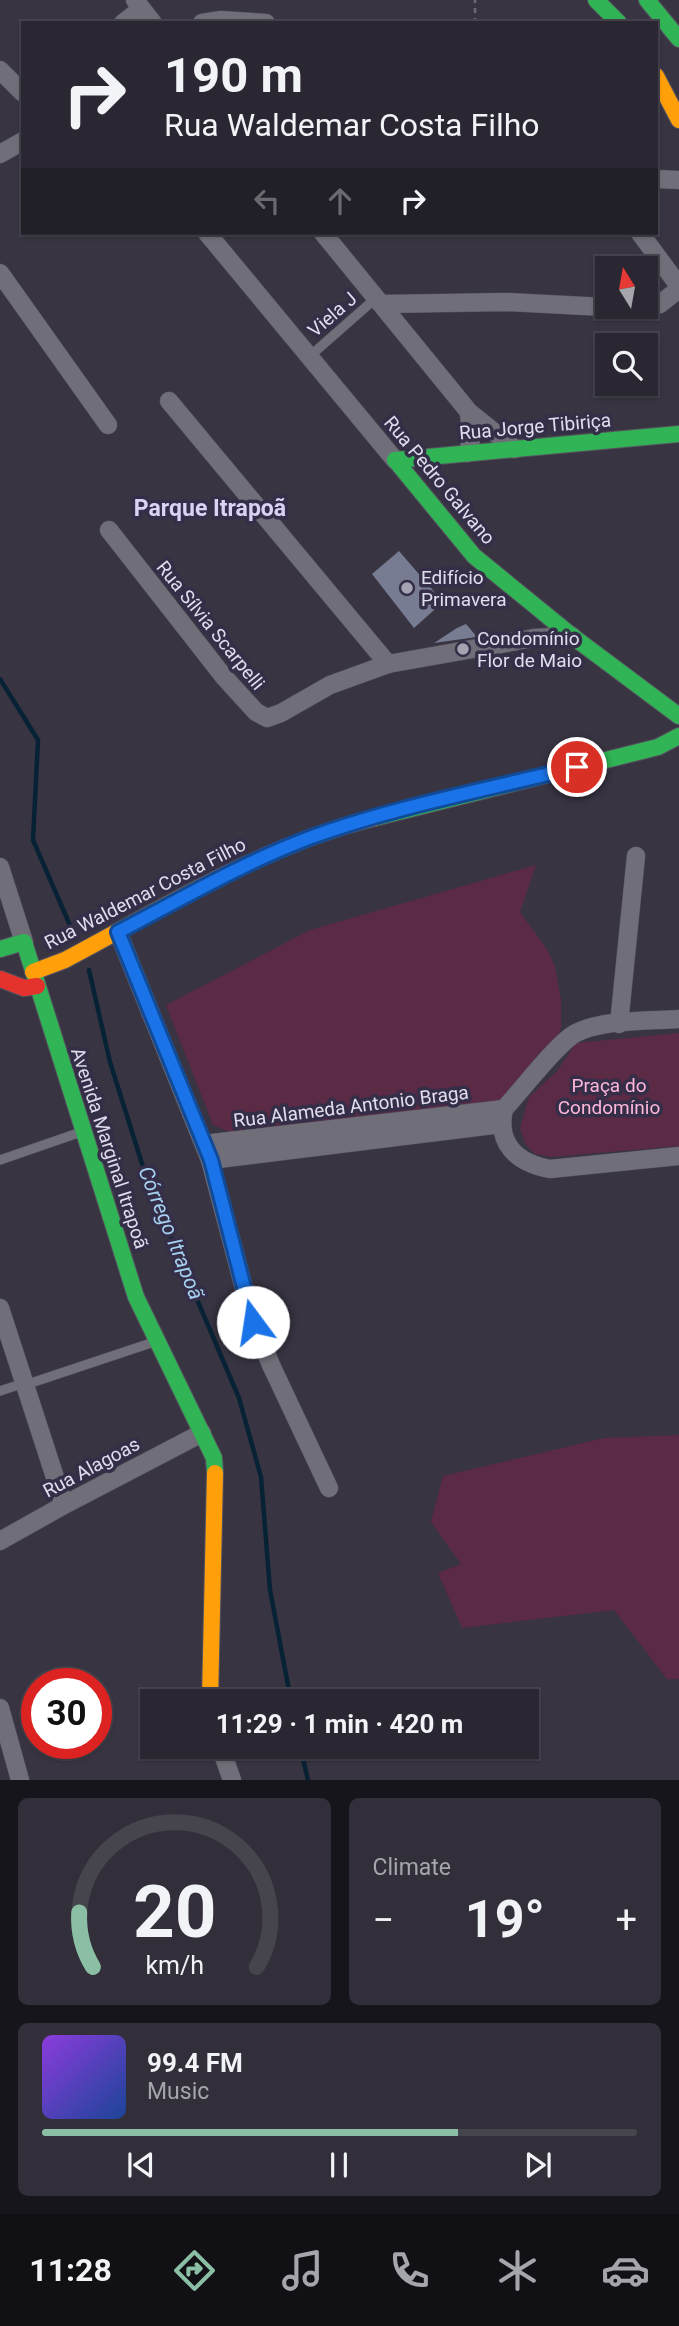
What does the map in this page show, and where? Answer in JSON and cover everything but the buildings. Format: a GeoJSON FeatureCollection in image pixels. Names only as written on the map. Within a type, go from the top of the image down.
{"type":"FeatureCollection","features":[{"type":"Feature","properties":{"kind":"main road"},"geometry":{"type":"LineString","coordinates":[[596,0],[617,21]]}},
{"type":"Feature","properties":{"kind":"main road"},"geometry":{"type":"LineString","coordinates":[[647,0],[679,39]]}},
{"type":"Feature","properties":{"kind":"main road"},"geometry":{"type":"LineString","coordinates":[[658,80],[679,120]]}},
{"type":"Feature","properties":{"kind":"main road","name":"Rua Jorge Tibiriça"},"geometry":{"type":"LineString","coordinates":[[395,460],[679,434]]}},
{"type":"Feature","properties":{"kind":"main road","name":"Rua Pedro Galvano"},"geometry":{"type":"LineString","coordinates":[[395,460],[474,556],[572,636],[679,716]]}},
{"type":"Feature","properties":{"kind":"main road","name":"Rua Waldemar Costa Filho"},"geometry":{"type":"LineString","coordinates":[[35,979],[65,960],[259,858],[312,837],[360,821],[658,747],[679,736]]}},
{"type":"Feature","properties":{"kind":"main road"},"geometry":{"type":"LineString","coordinates":[[0,949],[24,942]]}},
{"type":"Feature","properties":{"kind":"main road","name":"Avenida Marginal Itrapoã"},"geometry":{"type":"LineString","coordinates":[[24,942],[136,1297],[214,1458],[216,1490],[210,1689]]}},
{"type":"Feature","properties":{"kind":"main road"},"geometry":{"type":"LineString","coordinates":[[0,979],[24,988],[35,979]]}},
{"type":"Feature","properties":{"kind":"street"},"geometry":{"type":"LineString","coordinates":[[126,21],[143,11]]}},
{"type":"Feature","properties":{"kind":"street"},"geometry":{"type":"LineString","coordinates":[[215,21],[236,21]]}},
{"type":"Feature","properties":{"kind":"street"},"geometry":{"type":"LineString","coordinates":[[0,70],[21,90]]}},
{"type":"Feature","properties":{"kind":"street"},"geometry":{"type":"LineString","coordinates":[[0,154],[21,142]]}},
{"type":"Feature","properties":{"kind":"street"},"geometry":{"type":"LineString","coordinates":[[658,179],[679,180]]}},
{"type":"Feature","properties":{"kind":"street","name":"Rua Pedro Galvano"},"geometry":{"type":"LineString","coordinates":[[209,235],[395,460]]}},
{"type":"Feature","properties":{"kind":"street"},"geometry":{"type":"LineString","coordinates":[[325,235],[469,412],[515,449]]}},
{"type":"Feature","properties":{"kind":"street"},"geometry":{"type":"LineString","coordinates":[[379,301],[507,302],[642,309],[660,304],[679,288],[641,235]]}},
{"type":"Feature","properties":{"kind":"street"},"geometry":{"type":"LineString","coordinates":[[0,274],[108,425]]}},
{"type":"Feature","properties":{"kind":"street"},"geometry":{"type":"LineString","coordinates":[[169,401],[388,664]]}},
{"type":"Feature","properties":{"kind":"street"},"geometry":{"type":"LineString","coordinates":[[468,453],[471,439],[469,412]]}},
{"type":"Feature","properties":{"kind":"street","name":"Rua Sílvia Scarpelli"},"geometry":{"type":"LineString","coordinates":[[108,530],[224,677],[256,712],[267,718],[330,685],[388,664],[534,638],[572,636]]}},
{"type":"Feature","properties":{"kind":"street"},"geometry":{"type":"LineString","coordinates":[[534,638],[548,616]]}},
{"type":"Feature","properties":{"kind":"street"},"geometry":{"type":"LineString","coordinates":[[619,1024],[636,856]]}},
{"type":"Feature","properties":{"kind":"street","name":"Avenida Marginal Itrapoã"},"geometry":{"type":"LineString","coordinates":[[0,867],[24,942]]}},
{"type":"Feature","properties":{"kind":"street"},"geometry":{"type":"LineString","coordinates":[[118,932],[207,1152],[253,1322],[329,1488]]}},
{"type":"Feature","properties":{"kind":"street"},"geometry":{"type":"LineString","coordinates":[[679,1019],[619,1024],[575,1033],[502,1117],[506,1143],[524,1161],[535,1166],[550,1169],[679,1156]]}},
{"type":"Feature","properties":{"kind":"street","name":"Rua Alameda Antonio Braga"},"geometry":{"type":"LineString","coordinates":[[207,1152],[502,1117]]}},
{"type":"Feature","properties":{"kind":"street"},"geometry":{"type":"LineString","coordinates":[[0,1308],[64,1505]]}},
{"type":"Feature","properties":{"kind":"street","name":"Rua Alagoas"},"geometry":{"type":"LineString","coordinates":[[0,1541],[202,1433]]}},
{"type":"Feature","properties":{"kind":"street"},"geometry":{"type":"LineString","coordinates":[[0,1708],[20,1780]]}},
{"type":"Feature","properties":{"kind":"street"},"geometry":{"type":"LineString","coordinates":[[224,1759],[232,1780]]}},
{"type":"Feature","properties":{"kind":"lane","name":"Viela J"},"geometry":{"type":"LineString","coordinates":[[310,356],[379,301]]}},
{"type":"Feature","properties":{"kind":"lane"},"geometry":{"type":"LineString","coordinates":[[0,1160],[83,1132]]}},
{"type":"Feature","properties":{"kind":"lane"},"geometry":{"type":"LineString","coordinates":[[0,1391],[156,1341]]}},
{"type":"Feature","properties":{"kind":"path"},"geometry":{"type":"LineString","coordinates":[[475,0],[475,21]]}},
{"type":"Feature","properties":{"kind":"green space"},"geometry":{"type":"Polygon","coordinates":[[[536,865],[520,912],[548,951],[555,967],[561,1000],[561,1028],[557,1040],[527,1078],[491,1107],[237,1135],[213,1125],[166,1005],[310,930],[536,865]]]}},
{"type":"Feature","properties":{"kind":"green space","name":"Praça do Condomínio"},"geometry":{"type":"Polygon","coordinates":[[[679,1033],[679,1146],[551,1157],[535,1154],[526,1145],[520,1128],[529,1097],[557,1071],[576,1043],[679,1033]]]}},
{"type":"Feature","properties":{"kind":"green space"},"geometry":{"type":"Polygon","coordinates":[[[679,1435],[679,1679],[667,1679],[614,1610],[462,1628],[438,1573],[461,1564],[431,1522],[443,1476],[604,1438],[679,1435]]]}},
{"type":"Feature","properties":{"kind":"waterway"},"geometry":{"type":"LineString","coordinates":[[0,679],[38,740],[33,840],[75,937]]}},
{"type":"Feature","properties":{"kind":"waterway","name":"Córrego Itrapoã"},"geometry":{"type":"LineString","coordinates":[[89,970],[110,1062],[150,1189],[239,1398],[261,1477],[270,1590],[289,1689]]}},
{"type":"Feature","properties":{"kind":"waterway","name":"Córrego Itrapoã"},"geometry":{"type":"LineString","coordinates":[[303,1759],[308,1780]]}},
{"type":"Feature","properties":{"kind":"traffic: fast"},"geometry":{"type":"LineString","coordinates":[[596,0],[617,21]]}},
{"type":"Feature","properties":{"kind":"traffic: fast"},"geometry":{"type":"LineString","coordinates":[[647,0],[679,39]]}},
{"type":"Feature","properties":{"kind":"traffic: fast"},"geometry":{"type":"LineString","coordinates":[[395,460],[679,434]]}},
{"type":"Feature","properties":{"kind":"traffic: fast"},"geometry":{"type":"LineString","coordinates":[[395,460],[474,556],[572,636],[679,716]]}},
{"type":"Feature","properties":{"kind":"traffic: fast"},"geometry":{"type":"LineString","coordinates":[[374,818],[658,747],[679,736]]}},
{"type":"Feature","properties":{"kind":"traffic: fast"},"geometry":{"type":"LineString","coordinates":[[0,949],[24,942],[136,1297],[214,1458],[215,1473]]}},
{"type":"Feature","properties":{"kind":"traffic: slow"},"geometry":{"type":"LineString","coordinates":[[658,80],[679,120]]}},
{"type":"Feature","properties":{"kind":"traffic: slow"},"geometry":{"type":"LineString","coordinates":[[33,972],[65,960],[254,861],[293,844],[374,818]]}},
{"type":"Feature","properties":{"kind":"traffic: slow"},"geometry":{"type":"LineString","coordinates":[[210,1689],[215,1473]]}},
{"type":"Feature","properties":{"kind":"traffic: jam"},"geometry":{"type":"LineString","coordinates":[[0,979],[24,988],[37,986]]}},
{"type":"Feature","properties":{"kind":"place","name":"Edifício Primavera"},"geometry":{"type":"Point","coordinates":[407,588]}},
{"type":"Feature","properties":{"kind":"place","name":"Condomínio Flor de Maio"},"geometry":{"type":"Point","coordinates":[463,649]}},
{"type":"Feature","properties":{"kind":"district","name":"Parque Itrapoã"},"geometry":{"type":"Point","coordinates":[210,508]}},
{"type":"Feature","properties":{"kind":"route"},"geometry":{"type":"LineString","coordinates":[[253,1322],[211,1160],[118,932],[259,858],[312,837],[360,821],[577,767]]}}]}
